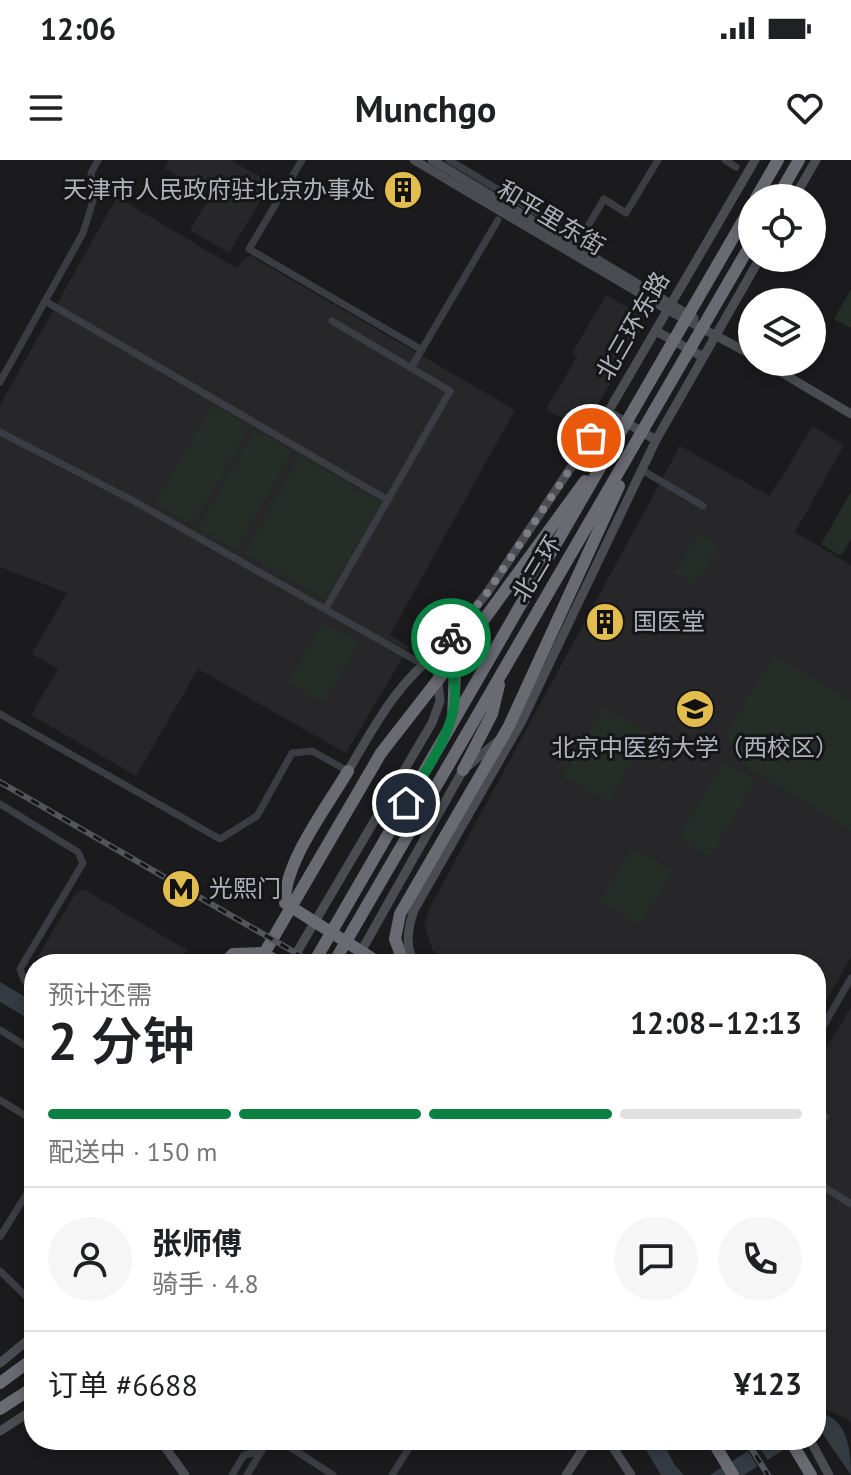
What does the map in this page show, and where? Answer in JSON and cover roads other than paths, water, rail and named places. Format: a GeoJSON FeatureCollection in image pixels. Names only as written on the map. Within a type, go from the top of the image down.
{"type":"FeatureCollection","features":[{"type":"Feature","properties":{"kind":"highway"},"geometry":{"type":"LineString","coordinates":[[764,184],[778,160]]}},
{"type":"Feature","properties":{"kind":"highway"},"geometry":{"type":"LineString","coordinates":[[785,184],[799,160]]}},
{"type":"Feature","properties":{"kind":"highway","name":"北三环"},"geometry":{"type":"LineString","coordinates":[[319,954],[738,229]]}},
{"type":"Feature","properties":{"kind":"highway","name":"北三环"},"geometry":{"type":"LineString","coordinates":[[339,954],[738,267]]}},
{"type":"Feature","properties":{"kind":"highway"},"geometry":{"type":"LineString","coordinates":[[264,954],[381,753],[469,640],[622,430]]}},
{"type":"Feature","properties":{"kind":"highway"},"geometry":{"type":"LineString","coordinates":[[400,954],[395,939],[400,914],[509,726],[603,527],[632,453]]}},
{"type":"Feature","properties":{"kind":"highway"},"geometry":{"type":"LineString","coordinates":[[441,650],[455,669],[453,723]]}},
{"type":"Feature","properties":{"kind":"highway"},"geometry":{"type":"LineString","coordinates":[[463,770],[492,714],[503,670]]}},
{"type":"Feature","properties":{"kind":"highway"},"geometry":{"type":"LineString","coordinates":[[348,771],[296,860],[285,888],[285,903],[365,954]]}},
{"type":"Feature","properties":{"kind":"highway"},"geometry":{"type":"LineString","coordinates":[[237,954],[264,954]]}},
{"type":"Feature","properties":{"kind":"highway"},"geometry":{"type":"LineString","coordinates":[[0,1383],[24,1365]]}},
{"type":"Feature","properties":{"kind":"highway"},"geometry":{"type":"LineString","coordinates":[[0,1409],[24,1393]]}},
{"type":"Feature","properties":{"kind":"highway"},"geometry":{"type":"LineString","coordinates":[[718,1450],[733,1475]]}},
{"type":"Feature","properties":{"kind":"highway"},"geometry":{"type":"LineString","coordinates":[[796,1450],[811,1475]]}},
{"type":"Feature","properties":{"kind":"street"},"geometry":{"type":"LineString","coordinates":[[0,382],[83,233],[93,201],[91,173],[98,160]]}},
{"type":"Feature","properties":{"kind":"street"},"geometry":{"type":"LineString","coordinates":[[302,160],[249,249],[422,350]]}},
{"type":"Feature","properties":{"kind":"street","name":"和平里东街"},"geometry":{"type":"LineString","coordinates":[[414,160],[670,307]]}},
{"type":"Feature","properties":{"kind":"street","name":"和平里东街"},"geometry":{"type":"LineString","coordinates":[[432,160],[562,237],[670,307]]}},
{"type":"Feature","properties":{"kind":"street"},"geometry":{"type":"LineString","coordinates":[[449,160],[554,223],[562,237]]}},
{"type":"Feature","properties":{"kind":"street"},"geometry":{"type":"LineString","coordinates":[[588,226],[604,199],[626,213],[658,160]]}},
{"type":"Feature","properties":{"kind":"street"},"geometry":{"type":"LineString","coordinates":[[725,160],[736,167]]}},
{"type":"Feature","properties":{"kind":"street","name":"北三环东路"},"geometry":{"type":"LineString","coordinates":[[296,954],[432,723],[440,701],[437,672],[441,650],[487,593],[608,412],[755,160]]}},
{"type":"Feature","properties":{"kind":"street"},"geometry":{"type":"LineString","coordinates":[[802,184],[816,160]]}},
{"type":"Feature","properties":{"kind":"street"},"geometry":{"type":"LineString","coordinates":[[411,368],[498,220]]}},
{"type":"Feature","properties":{"kind":"street"},"geometry":{"type":"LineString","coordinates":[[413,954],[408,934],[414,910],[522,721],[656,440],[752,272]]}},
{"type":"Feature","properties":{"kind":"street"},"geometry":{"type":"LineString","coordinates":[[45,301],[388,500]]}},
{"type":"Feature","properties":{"kind":"street"},"geometry":{"type":"LineString","coordinates":[[670,307],[738,347]]}},
{"type":"Feature","properties":{"kind":"street"},"geometry":{"type":"LineString","coordinates":[[326,608],[450,391],[332,321]]}},
{"type":"Feature","properties":{"kind":"street"},"geometry":{"type":"LineString","coordinates":[[656,331],[703,357]]}},
{"type":"Feature","properties":{"kind":"street"},"geometry":{"type":"LineString","coordinates":[[787,376],[851,414]]}},
{"type":"Feature","properties":{"kind":"street"},"geometry":{"type":"LineString","coordinates":[[608,412],[656,440]]}},
{"type":"Feature","properties":{"kind":"street"},"geometry":{"type":"LineString","coordinates":[[0,432],[326,608],[437,672]]}},
{"type":"Feature","properties":{"kind":"street"},"geometry":{"type":"LineString","coordinates":[[642,470],[703,506]]}},
{"type":"Feature","properties":{"kind":"street"},"geometry":{"type":"LineString","coordinates":[[0,714],[220,839],[257,816],[292,753],[312,751],[348,771],[391,698],[422,664],[441,650]]}},
{"type":"Feature","properties":{"kind":"street"},"geometry":{"type":"LineString","coordinates":[[360,954],[463,770],[522,721]]}},
{"type":"Feature","properties":{"kind":"street"},"geometry":{"type":"LineString","coordinates":[[0,804],[78,852],[83,863],[28,954]]}},
{"type":"Feature","properties":{"kind":"street"},"geometry":{"type":"LineString","coordinates":[[23,963],[20,969],[24,980]]}},
{"type":"Feature","properties":{"kind":"street"},"geometry":{"type":"LineString","coordinates":[[826,1022],[851,978]]}},
{"type":"Feature","properties":{"kind":"street"},"geometry":{"type":"LineString","coordinates":[[0,1030],[24,1045]]}},
{"type":"Feature","properties":{"kind":"street"},"geometry":{"type":"LineString","coordinates":[[0,1100],[24,1115]]}},
{"type":"Feature","properties":{"kind":"street"},"geometry":{"type":"LineString","coordinates":[[826,1188],[851,1204]]}},
{"type":"Feature","properties":{"kind":"street"},"geometry":{"type":"LineString","coordinates":[[0,1237],[24,1198]]}},
{"type":"Feature","properties":{"kind":"street"},"geometry":{"type":"LineString","coordinates":[[0,1271],[24,1294]]}},
{"type":"Feature","properties":{"kind":"street"},"geometry":{"type":"LineString","coordinates":[[0,1363],[24,1343]]}},
{"type":"Feature","properties":{"kind":"street"},"geometry":{"type":"LineString","coordinates":[[0,1431],[24,1415]]}},
{"type":"Feature","properties":{"kind":"street"},"geometry":{"type":"LineString","coordinates":[[167,1450],[185,1475]]}},
{"type":"Feature","properties":{"kind":"street"},"geometry":{"type":"LineString","coordinates":[[294,1450],[333,1475]]}},
{"type":"Feature","properties":{"kind":"street"},"geometry":{"type":"LineString","coordinates":[[392,1475],[408,1450]]}},
{"type":"Feature","properties":{"kind":"street"},"geometry":{"type":"LineString","coordinates":[[566,1475],[582,1450]]}},
{"type":"Feature","properties":{"kind":"street"},"geometry":{"type":"LineString","coordinates":[[615,1450],[631,1475]]}},
{"type":"Feature","properties":{"kind":"street"},"geometry":{"type":"LineString","coordinates":[[815,1450],[829,1475]]}},
{"type":"Feature","properties":{"kind":"street"},"geometry":{"type":"LineString","coordinates":[[232,1475],[244,1455],[261,1452]]}},
{"type":"Feature","properties":{"kind":"street"},"geometry":{"type":"LineString","coordinates":[[247,1475],[261,1452]]}},
{"type":"Feature","properties":{"kind":"railway"},"geometry":{"type":"LineString","coordinates":[[0,782],[298,954]]}},
{"type":"Feature","properties":{"kind":"railway"},"geometry":{"type":"LineString","coordinates":[[752,1450],[768,1475]]}},
{"type":"Feature","properties":{"kind":"place","name":"天津市人民政府驻北京办事处"},"geometry":{"type":"Point","coordinates":[403,190]}},
{"type":"Feature","properties":{"kind":"place","name":"国医堂"},"geometry":{"type":"Point","coordinates":[605,622]}},
{"type":"Feature","properties":{"kind":"place","name":"北京中医药大学（西校区）"},"geometry":{"type":"Point","coordinates":[695,709]}},
{"type":"Feature","properties":{"kind":"place","name":"光熙门"},"geometry":{"type":"Point","coordinates":[181,889]}}]}
